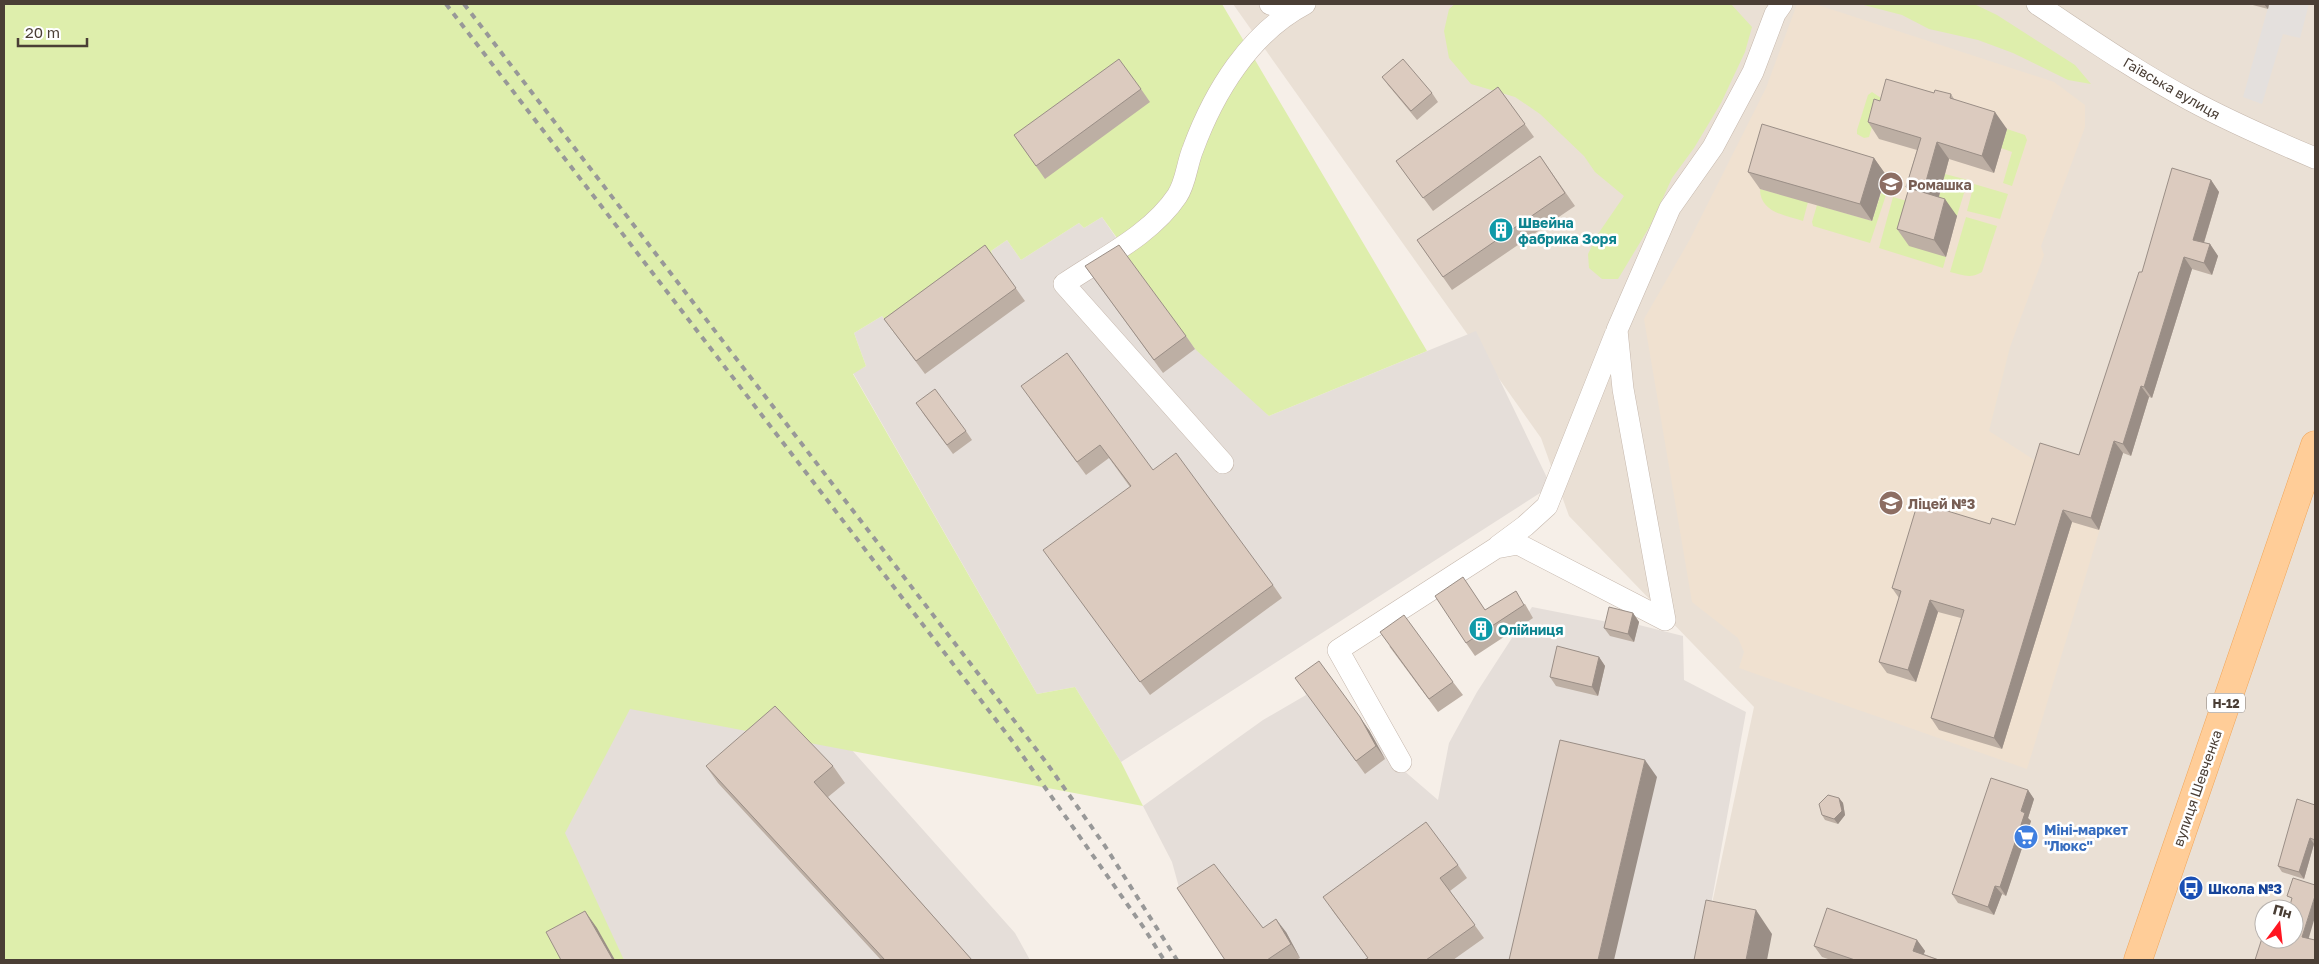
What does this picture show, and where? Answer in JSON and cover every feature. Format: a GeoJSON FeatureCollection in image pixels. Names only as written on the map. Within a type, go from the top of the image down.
{"type":"FeatureCollection","features":[{"type":"Feature","properties":{"kind":"main road","name":"вулиця Шевченка"},"geometry":{"type":"LineString","coordinates":[[2138,960],[2315,446]]}},
{"type":"Feature","properties":{"kind":"street"},"geometry":{"type":"LineString","coordinates":[[1270,4],[1298,7]]}},
{"type":"Feature","properties":{"kind":"street"},"geometry":{"type":"LineString","coordinates":[[1401,762],[1338,650],[1496,548],[1548,506],[1617,330],[1670,208],[1713,147],[1753,72],[1775,14],[1782,4]]}},
{"type":"Feature","properties":{"kind":"street","name":"Гаївська вулиця"},"geometry":{"type":"LineString","coordinates":[[2037,4],[2130,65],[2189,100],[2262,136],[2315,158]]}},
{"type":"Feature","properties":{"kind":"street"},"geometry":{"type":"LineString","coordinates":[[1223,463],[1064,284],[1154,224],[1178,194],[1192,150],[1208,112],[1233,72],[1257,40],[1298,7]]}},
{"type":"Feature","properties":{"kind":"street"},"geometry":{"type":"LineString","coordinates":[[1496,548],[1518,544],[1665,620],[1623,389],[1617,330]]}},
{"type":"Feature","properties":{"kind":"shaded area"},"geometry":{"type":"Polygon","coordinates":[[[1233,4],[2315,4],[2315,960],[1700,960],[1754,707],[1569,516],[1541,438],[1233,4]]]}},
{"type":"Feature","properties":{"kind":"shaded area","name":"Ліцей №3"},"geometry":{"type":"Polygon","coordinates":[[[1797,4],[1815,4],[2054,82],[2085,105],[2085,127],[2041,246],[2044,255],[2010,347],[1989,431],[2036,461],[2116,476],[2027,769],[1739,668],[1744,652],[1738,638],[1692,602],[1644,319],[1689,241],[1766,88],[1797,4]]]}},
{"type":"Feature","properties":{"kind":"shaded area"},"geometry":{"type":"Polygon","coordinates":[[[2269,4],[2309,4],[2300,38],[2283,34],[2262,104],[2243,97],[2269,4]]]}},
{"type":"Feature","properties":{"kind":"shaded area"},"geometry":{"type":"Polygon","coordinates":[[[1102,217],[1117,239],[1269,416],[1476,331],[1551,486],[1121,762],[1075,687],[1037,694],[853,373],[866,366],[854,333],[882,316],[893,332],[994,258],[991,251],[1007,240],[1021,260],[1079,223],[1084,228],[1102,217]]]}},
{"type":"Feature","properties":{"kind":"shaded area"},"geometry":{"type":"Polygon","coordinates":[[[1532,607],[1613,623],[1639,622],[1639,625],[1683,636],[1684,680],[1746,712],[1701,960],[1226,960],[1180,891],[1172,862],[1143,806],[1263,720],[1306,695],[1304,691],[1328,674],[1388,757],[1438,800],[1449,743],[1477,692],[1532,607]]]}},
{"type":"Feature","properties":{"kind":"shaded area"},"geometry":{"type":"Polygon","coordinates":[[[727,610],[1015,933],[1030,960],[474,960],[556,665],[727,610]]]}},
{"type":"Feature","properties":{"kind":"green space"},"geometry":{"type":"Polygon","coordinates":[[[4,4],[1222,4],[1427,351],[1269,416],[1195,349],[1115,240],[1117,238],[1102,217],[1084,228],[1079,223],[1021,260],[1007,240],[991,251],[994,258],[894,332],[882,316],[854,333],[866,366],[853,374],[1037,694],[1075,687],[1121,762],[1143,806],[630,709],[565,833],[624,960],[4,960],[4,4]]]}},
{"type":"Feature","properties":{"kind":"green space"},"geometry":{"type":"Polygon","coordinates":[[[1455,4],[1731,4],[1752,27],[1745,52],[1721,103],[1694,148],[1672,178],[1650,226],[1618,279],[1602,279],[1589,268],[1588,254],[1598,234],[1624,196],[1595,172],[1584,156],[1540,114],[1515,97],[1471,84],[1449,58],[1444,31],[1449,9],[1455,4]]]}},
{"type":"Feature","properties":{"kind":"green space"},"geometry":{"type":"Polygon","coordinates":[[[1860,4],[1974,4],[1997,15],[2075,65],[2091,84],[2068,80],[2013,53],[1978,40],[1929,29],[1902,15],[1860,4]]]}},
{"type":"Feature","properties":{"kind":"green space"},"geometry":{"type":"Polygon","coordinates":[[[1872,92],[1881,98],[1869,137],[1864,138],[1857,134],[1857,130],[1868,95],[1872,92]]]}},
{"type":"Feature","properties":{"kind":"green space"},"geometry":{"type":"Polygon","coordinates":[[[2007,129],[2025,135],[2027,140],[2012,186],[2003,183],[2012,152],[2001,148],[2007,129]]]}},
{"type":"Feature","properties":{"kind":"green space"},"geometry":{"type":"Polygon","coordinates":[[[1945,174],[1968,180],[1957,216],[1935,210],[1945,174]]]}},
{"type":"Feature","properties":{"kind":"green space"},"geometry":{"type":"Polygon","coordinates":[[[1974,184],[2008,194],[2000,219],[1967,211],[1974,184]]]}},
{"type":"Feature","properties":{"kind":"green space"},"geometry":{"type":"Polygon","coordinates":[[[1760,189],[1808,202],[1803,221],[1769,208],[1761,197],[1760,189]]]}},
{"type":"Feature","properties":{"kind":"green space"},"geometry":{"type":"Polygon","coordinates":[[[1881,193],[1886,195],[1870,243],[1813,226],[1812,222],[1817,205],[1872,221],[1881,193]]]}},
{"type":"Feature","properties":{"kind":"green space"},"geometry":{"type":"Polygon","coordinates":[[[1893,197],[1921,205],[1946,257],[1943,268],[1879,248],[1893,197]]]}},
{"type":"Feature","properties":{"kind":"green space"},"geometry":{"type":"Polygon","coordinates":[[[1966,217],[1997,226],[1982,272],[1970,276],[1950,272],[1966,217]]]}},
{"type":"Feature","properties":{"kind":"building"},"geometry":{"type":"Polygon","coordinates":[[[1119,59],[1141,89],[1036,166],[1014,135],[1119,59]]]}},
{"type":"Feature","properties":{"kind":"building"},"geometry":{"type":"Polygon","coordinates":[[[1403,59],[1432,93],[1411,111],[1382,77],[1403,59]]]}},
{"type":"Feature","properties":{"kind":"building"},"geometry":{"type":"Polygon","coordinates":[[[1886,79],[1934,93],[1935,90],[1951,94],[1950,98],[1995,112],[1982,156],[1937,142],[1923,192],[1906,187],[1921,138],[1868,122],[1874,99],[1880,101],[1886,79]]]}},
{"type":"Feature","properties":{"kind":"building"},"geometry":{"type":"Polygon","coordinates":[[[1498,87],[1525,124],[1423,198],[1396,161],[1498,87]]]}},
{"type":"Feature","properties":{"kind":"building"},"geometry":{"type":"Polygon","coordinates":[[[1762,124],[1874,158],[1860,204],[1748,172],[1762,124]]]}},
{"type":"Feature","properties":{"kind":"building","name":"Швейна фабрика Зоря"},"geometry":{"type":"Polygon","coordinates":[[[1540,156],[1565,193],[1443,277],[1417,240],[1540,156]]]}},
{"type":"Feature","properties":{"kind":"building"},"geometry":{"type":"Polygon","coordinates":[[[2172,168],[2211,180],[2193,240],[2210,244],[2204,263],[2184,257],[2144,387],[2141,386],[2123,444],[2114,441],[2091,518],[2063,510],[1994,738],[1931,718],[1964,610],[1930,600],[1908,670],[1879,662],[1901,591],[1892,588],[1918,502],[1990,524],[1992,518],[2015,525],[2040,443],[2079,455],[2139,272],[2142,272],[2172,168]]]}},
{"type":"Feature","properties":{"kind":"building"},"geometry":{"type":"Polygon","coordinates":[[[1909,188],[1945,199],[1934,240],[1897,229],[1909,188]]]}},
{"type":"Feature","properties":{"kind":"building"},"geometry":{"type":"Polygon","coordinates":[[[985,245],[1016,288],[916,361],[884,319],[985,245]]]}},
{"type":"Feature","properties":{"kind":"building"},"geometry":{"type":"Polygon","coordinates":[[[1119,245],[1186,336],[1154,360],[1085,266],[1119,245]]]}},
{"type":"Feature","properties":{"kind":"building"},"geometry":{"type":"Polygon","coordinates":[[[1067,353],[1153,470],[1176,453],[1273,585],[1140,682],[1043,550],[1131,486],[1100,445],[1077,462],[1021,386],[1067,353]]]}},
{"type":"Feature","properties":{"kind":"building"},"geometry":{"type":"Polygon","coordinates":[[[935,389],[966,431],[947,445],[916,403],[935,389]]]}},
{"type":"Feature","properties":{"kind":"building"},"geometry":{"type":"Polygon","coordinates":[[[1463,577],[1485,610],[1516,591],[1524,605],[1466,643],[1435,596],[1463,577]]]}},
{"type":"Feature","properties":{"kind":"building"},"geometry":{"type":"Polygon","coordinates":[[[1609,607],[1633,613],[1628,634],[1604,628],[1609,607]]]}},
{"type":"Feature","properties":{"kind":"building"},"geometry":{"type":"Polygon","coordinates":[[[1404,615],[1453,682],[1429,699],[1380,632],[1404,615]]]}},
{"type":"Feature","properties":{"kind":"building"},"geometry":{"type":"Polygon","coordinates":[[[1557,646],[1599,657],[1592,687],[1550,677],[1557,646]]]}},
{"type":"Feature","properties":{"kind":"building"},"geometry":{"type":"Polygon","coordinates":[[[1319,661],[1360,717],[1376,746],[1356,761],[1295,678],[1319,661]]]}},
{"type":"Feature","properties":{"kind":"building"},"geometry":{"type":"Polygon","coordinates":[[[775,706],[833,766],[814,782],[972,960],[885,960],[706,766],[775,706]]]}},
{"type":"Feature","properties":{"kind":"building"},"geometry":{"type":"Polygon","coordinates":[[[1560,740],[1645,760],[1598,960],[1509,960],[1560,740]]]}},
{"type":"Feature","properties":{"kind":"building"},"geometry":{"type":"Polygon","coordinates":[[[1991,778],[2028,790],[2021,811],[2025,813],[2000,887],[1995,886],[1988,907],[1952,894],[1991,778]]]}},
{"type":"Feature","properties":{"kind":"building"},"geometry":{"type":"Polygon","coordinates":[[[1828,795],[1839,798],[1842,811],[1834,819],[1822,815],[1819,804],[1828,795]]]}},
{"type":"Feature","properties":{"kind":"building"},"geometry":{"type":"Polygon","coordinates":[[[2297,799],[2315,805],[2315,840],[2310,838],[2299,872],[2278,866],[2297,799]]]}},
{"type":"Feature","properties":{"kind":"building"},"geometry":{"type":"Polygon","coordinates":[[[1426,822],[1458,865],[1440,878],[1475,925],[1426,960],[1364,960],[1368,958],[1323,897],[1426,822]]]}},
{"type":"Feature","properties":{"kind":"building"},"geometry":{"type":"Polygon","coordinates":[[[1214,864],[1263,928],[1276,919],[1291,944],[1267,960],[1225,960],[1177,888],[1214,864]]]}},
{"type":"Feature","properties":{"kind":"building"},"geometry":{"type":"Polygon","coordinates":[[[2293,878],[2315,885],[2315,896],[2304,931],[2304,899],[2292,899],[2287,896],[2293,878]]]}},
{"type":"Feature","properties":{"kind":"building"},"geometry":{"type":"Polygon","coordinates":[[[1706,900],[1756,910],[1746,960],[1694,960],[1706,900]]]}},
{"type":"Feature","properties":{"kind":"building"},"geometry":{"type":"Polygon","coordinates":[[[1827,908],[1917,940],[1913,951],[1939,960],[1855,960],[1814,946],[1827,908]]]}},
{"type":"Feature","properties":{"kind":"building"},"geometry":{"type":"Polygon","coordinates":[[[585,911],[613,960],[561,960],[546,932],[585,911]]]}},
{"type":"Feature","properties":{"kind":"building"},"geometry":{"type":"Polygon","coordinates":[[[2304,937],[2315,940],[2315,960],[2255,960],[2259,949],[2304,949],[2304,937]]]}},
{"type":"Feature","properties":{"kind":"railway"},"geometry":{"type":"LineString","coordinates":[[446,4],[1013,742],[1144,928],[1164,960]]}},
{"type":"Feature","properties":{"kind":"railway"},"geometry":{"type":"LineString","coordinates":[[464,4],[1046,762],[1105,846],[1177,960]]}},
{"type":"Feature","properties":{"kind":"place","name":"Ромашка"},"geometry":{"type":"Point","coordinates":[1891,184]}},
{"type":"Feature","properties":{"kind":"place","name":"Швейна фабрика Зоря"},"geometry":{"type":"Point","coordinates":[1501,230]}},
{"type":"Feature","properties":{"kind":"place","name":"Ліцей №3"},"geometry":{"type":"Point","coordinates":[1891,503]}},
{"type":"Feature","properties":{"kind":"place","name":"Олійниця"},"geometry":{"type":"Point","coordinates":[1481,629]}},
{"type":"Feature","properties":{"kind":"place","name":"Міні-маркет \"Люкс\""},"geometry":{"type":"Point","coordinates":[2026,837]}},
{"type":"Feature","properties":{"kind":"place","name":"Школа №3"},"geometry":{"type":"Point","coordinates":[2191,888]}}]}
